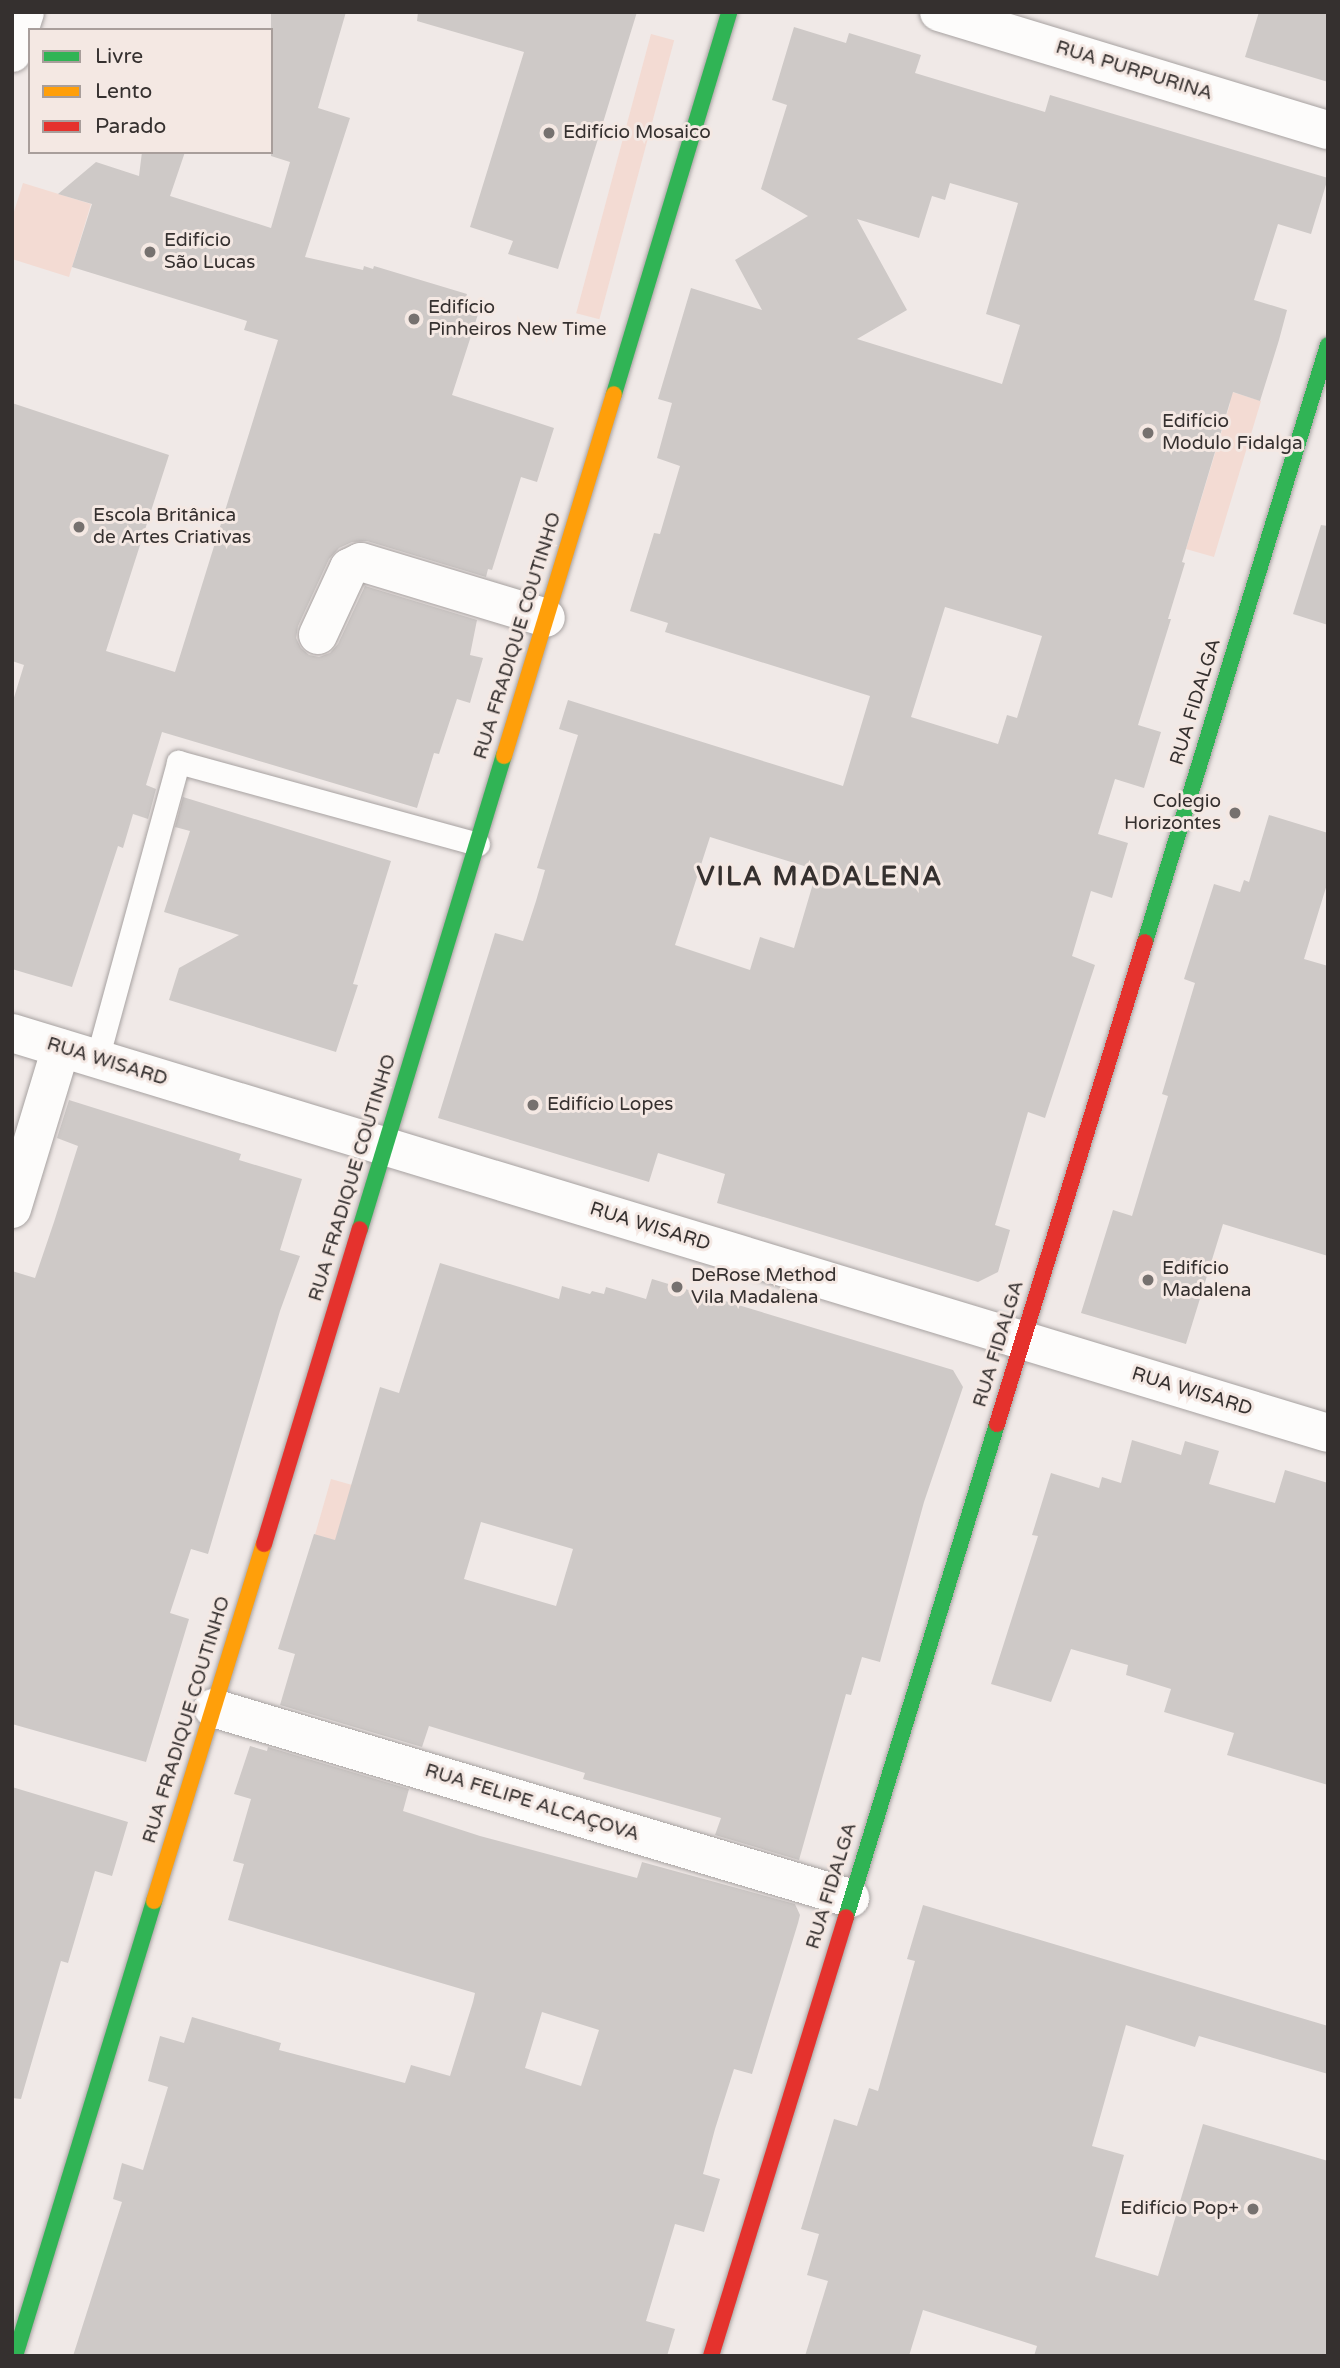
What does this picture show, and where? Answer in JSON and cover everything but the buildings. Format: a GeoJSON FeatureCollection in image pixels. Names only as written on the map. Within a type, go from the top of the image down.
{"type":"FeatureCollection","features":[{"type":"Feature","properties":{"kind":"street"},"geometry":{"type":"LineString","coordinates":[[12,52],[25,12]]}},
{"type":"Feature","properties":{"kind":"street","name":"RUA FRADIQUE COUTINHO"},"geometry":{"type":"LineString","coordinates":[[15,2356],[478,844],[729,12]]}},
{"type":"Feature","properties":{"kind":"street","name":"RUA PURPURINA"},"geometry":{"type":"LineString","coordinates":[[939,12],[1328,130]]}},
{"type":"Feature","properties":{"kind":"street","name":"RUA FIDALGA"},"geometry":{"type":"LineString","coordinates":[[711,2356],[1328,345]]}},
{"type":"Feature","properties":{"kind":"street"},"geometry":{"type":"LineString","coordinates":[[318,635],[349,568],[361,562],[546,618]]}},
{"type":"Feature","properties":{"kind":"street","name":"RUA WISARD"},"geometry":{"type":"LineString","coordinates":[[12,1033],[1328,1433]]}},
{"type":"Feature","properties":{"kind":"street"},"geometry":{"type":"LineString","coordinates":[[12,1209],[61,1048]]}},
{"type":"Feature","properties":{"kind":"street","name":"RUA FELIPE ALCAÇOVA"},"geometry":{"type":"LineString","coordinates":[[213,1708],[850,1898]]}},
{"type":"Feature","properties":{"kind":"lane"},"geometry":{"type":"LineString","coordinates":[[97,1059],[178,762],[478,844]]}},
{"type":"Feature","properties":{"kind":"shaded area"},"geometry":{"type":"Polygon","coordinates":[[[651,34],[674,40],[599,319],[576,313],[651,34]]]}},
{"type":"Feature","properties":{"kind":"shaded area"},"geometry":{"type":"Polygon","coordinates":[[[23,183],[91,204],[69,277],[12,259],[12,218],[23,183]]]}},
{"type":"Feature","properties":{"kind":"shaded area"},"geometry":{"type":"Polygon","coordinates":[[[1229,391],[1261,401],[1214,557],[1186,549],[1230,404],[1229,391]]]}},
{"type":"Feature","properties":{"kind":"shaded area"},"geometry":{"type":"Polygon","coordinates":[[[331,1479],[352,1485],[336,1541],[315,1535],[331,1479]]]}},
{"type":"Feature","properties":{"kind":"traffic: fast"},"geometry":{"type":"LineString","coordinates":[[614,394],[729,12]]}},
{"type":"Feature","properties":{"kind":"traffic: fast"},"geometry":{"type":"LineString","coordinates":[[1145,942],[1328,345]]}},
{"type":"Feature","properties":{"kind":"traffic: fast"},"geometry":{"type":"LineString","coordinates":[[360,1229],[504,756]]}},
{"type":"Feature","properties":{"kind":"traffic: fast"},"geometry":{"type":"LineString","coordinates":[[846,1917],[997,1424]]}},
{"type":"Feature","properties":{"kind":"traffic: fast"},"geometry":{"type":"LineString","coordinates":[[15,2356],[154,1901]]}},
{"type":"Feature","properties":{"kind":"traffic: slow"},"geometry":{"type":"LineString","coordinates":[[504,756],[614,394]]}},
{"type":"Feature","properties":{"kind":"traffic: slow"},"geometry":{"type":"LineString","coordinates":[[154,1901],[264,1544]]}},
{"type":"Feature","properties":{"kind":"traffic: jam"},"geometry":{"type":"LineString","coordinates":[[997,1424],[1145,942]]}},
{"type":"Feature","properties":{"kind":"traffic: jam"},"geometry":{"type":"LineString","coordinates":[[264,1544],[360,1229]]}},
{"type":"Feature","properties":{"kind":"traffic: jam"},"geometry":{"type":"LineString","coordinates":[[711,2356],[846,1917]]}},
{"type":"Feature","properties":{"kind":"place","name":"Edifício Mosaico"},"geometry":{"type":"Point","coordinates":[549,133]}},
{"type":"Feature","properties":{"kind":"place","name":"Edifício São Lucas"},"geometry":{"type":"Point","coordinates":[150,252]}},
{"type":"Feature","properties":{"kind":"place","name":"Edifício Pinheiros New Time"},"geometry":{"type":"Point","coordinates":[414,319]}},
{"type":"Feature","properties":{"kind":"place","name":"Edifício Modulo Fidalga"},"geometry":{"type":"Point","coordinates":[1148,433]}},
{"type":"Feature","properties":{"kind":"place","name":"Escola Britânica de Artes Criativas"},"geometry":{"type":"Point","coordinates":[79,527]}},
{"type":"Feature","properties":{"kind":"place","name":"Colegio Horizontes"},"geometry":{"type":"Point","coordinates":[1235,813]}},
{"type":"Feature","properties":{"kind":"place","name":"Edifício Lopes"},"geometry":{"type":"Point","coordinates":[533,1105]}},
{"type":"Feature","properties":{"kind":"place","name":"Edifício Madalena"},"geometry":{"type":"Point","coordinates":[1148,1280]}},
{"type":"Feature","properties":{"kind":"place","name":"DeRose Method Vila Madalena"},"geometry":{"type":"Point","coordinates":[677,1287]}},
{"type":"Feature","properties":{"kind":"place","name":"Edifício Pop+"},"geometry":{"type":"Point","coordinates":[1253,2209]}},
{"type":"Feature","properties":{"kind":"district","name":"VILA MADALENA"},"geometry":{"type":"Point","coordinates":[820,877]}}]}
